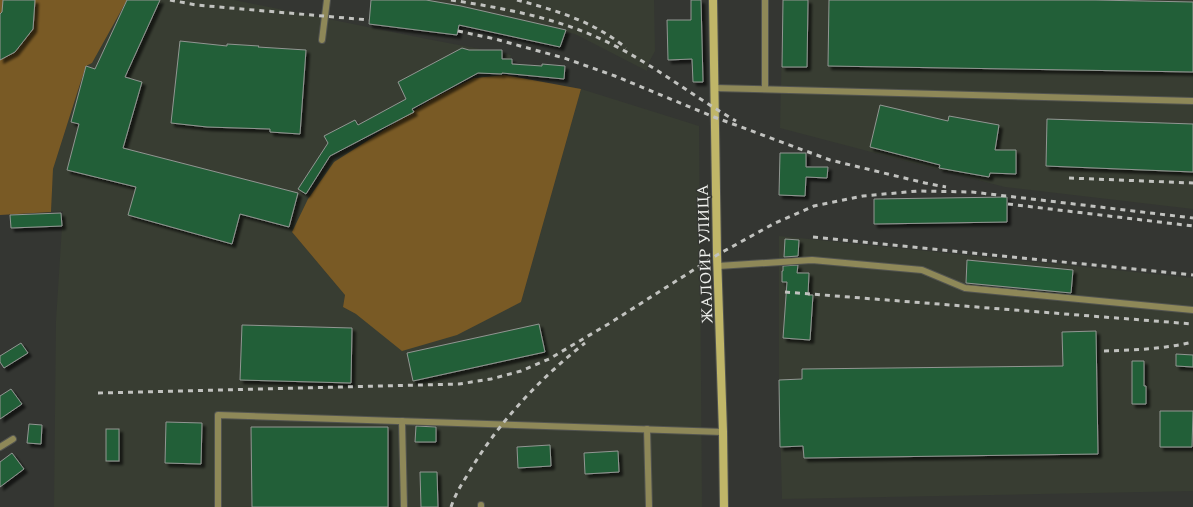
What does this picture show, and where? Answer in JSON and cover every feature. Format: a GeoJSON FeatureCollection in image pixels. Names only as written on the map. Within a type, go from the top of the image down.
{"type":"FeatureCollection","features":[{"type":"Feature","properties":{"kind":"street","name":"ЖАЛОИР УЛИЦА"},"geometry":{"type":"LineString","coordinates":[[713,0],[724,507]]}},
{"type":"Feature","properties":{"kind":"lane"},"geometry":{"type":"LineString","coordinates":[[322,40],[327,0]]}},
{"type":"Feature","properties":{"kind":"lane"},"geometry":{"type":"LineString","coordinates":[[765,0],[765,90]]}},
{"type":"Feature","properties":{"kind":"lane"},"geometry":{"type":"LineString","coordinates":[[714,88],[1193,101]]}},
{"type":"Feature","properties":{"kind":"lane"},"geometry":{"type":"LineString","coordinates":[[718,266],[812,260],[922,270],[965,288],[1193,310]]}},
{"type":"Feature","properties":{"kind":"lane"},"geometry":{"type":"LineString","coordinates":[[218,507],[218,415],[723,432]]}},
{"type":"Feature","properties":{"kind":"lane"},"geometry":{"type":"LineString","coordinates":[[402,421],[404,507]]}},
{"type":"Feature","properties":{"kind":"lane"},"geometry":{"type":"LineString","coordinates":[[646,429],[649,507]]}},
{"type":"Feature","properties":{"kind":"lane"},"geometry":{"type":"LineString","coordinates":[[0,447],[12,439]]}},
{"type":"Feature","properties":{"kind":"shaded area"},"geometry":{"type":"Polygon","coordinates":[[[0,0],[127,0],[92,63],[86,66],[53,169],[51,212],[0,215],[0,0]]]}},
{"type":"Feature","properties":{"kind":"shaded area"},"geometry":{"type":"Polygon","coordinates":[[[127,0],[234,0],[511,55],[505,75],[474,78],[434,98],[334,162],[292,232],[345,295],[343,307],[356,314],[521,302],[581,89],[699,126],[702,507],[54,507],[56,321],[63,211],[51,212],[53,169],[86,66],[92,63],[127,0]]]}},
{"type":"Feature","properties":{"kind":"shaded area"},"geometry":{"type":"Polygon","coordinates":[[[374,0],[654,0],[655,51],[648,64],[647,71],[575,34],[515,21],[374,0]]]}},
{"type":"Feature","properties":{"kind":"shaded area"},"geometry":{"type":"Polygon","coordinates":[[[783,0],[1193,0],[1193,209],[1005,187],[780,128],[783,0]]]}},
{"type":"Feature","properties":{"kind":"shaded area"},"geometry":{"type":"Polygon","coordinates":[[[505,75],[581,89],[521,302],[457,335],[402,351],[356,314],[343,307],[345,295],[292,232],[308,199],[334,162],[434,98],[474,78],[505,75]]]}},
{"type":"Feature","properties":{"kind":"shaded area"},"geometry":{"type":"Polygon","coordinates":[[[779,236],[1193,278],[1193,491],[782,499],[779,380],[779,236]]]}},
{"type":"Feature","properties":{"kind":"building"},"geometry":{"type":"Polygon","coordinates":[[[3,0],[35,0],[33,29],[15,52],[0,60],[0,14],[2,12],[3,0]]]}},
{"type":"Feature","properties":{"kind":"building"},"geometry":{"type":"Polygon","coordinates":[[[127,0],[160,0],[125,77],[142,82],[123,148],[298,193],[289,227],[240,214],[232,244],[128,215],[136,187],[67,170],[79,124],[71,122],[86,66],[95,69],[127,0]]]}},
{"type":"Feature","properties":{"kind":"building"},"geometry":{"type":"Polygon","coordinates":[[[371,0],[426,0],[461,6],[566,30],[560,47],[459,25],[457,35],[369,24],[371,0]]]}},
{"type":"Feature","properties":{"kind":"building"},"geometry":{"type":"Polygon","coordinates":[[[691,0],[701,0],[703,82],[693,82],[692,59],[668,60],[667,20],[691,20],[691,0]]]}},
{"type":"Feature","properties":{"kind":"building"},"geometry":{"type":"Polygon","coordinates":[[[783,0],[808,0],[807,67],[782,67],[783,0]]]}},
{"type":"Feature","properties":{"kind":"building"},"geometry":{"type":"Polygon","coordinates":[[[829,0],[1095,0],[1193,2],[1193,72],[828,66],[829,0]]]}},
{"type":"Feature","properties":{"kind":"building"},"geometry":{"type":"Polygon","coordinates":[[[180,41],[227,46],[227,44],[306,50],[300,134],[270,132],[270,129],[207,127],[171,123],[180,41]]]}},
{"type":"Feature","properties":{"kind":"building"},"geometry":{"type":"Polygon","coordinates":[[[462,48],[469,50],[502,50],[502,59],[512,59],[512,64],[565,66],[564,79],[502,73],[478,73],[412,109],[414,112],[330,156],[306,194],[298,189],[328,143],[324,136],[355,120],[358,125],[406,99],[398,82],[462,48]]]}},
{"type":"Feature","properties":{"kind":"building"},"geometry":{"type":"Polygon","coordinates":[[[880,105],[948,121],[949,116],[999,125],[995,150],[1016,150],[1016,174],[990,173],[989,177],[939,168],[940,165],[870,147],[880,105]]]}},
{"type":"Feature","properties":{"kind":"building"},"geometry":{"type":"Polygon","coordinates":[[[1047,119],[1193,124],[1193,172],[1046,166],[1047,119]]]}},
{"type":"Feature","properties":{"kind":"building"},"geometry":{"type":"Polygon","coordinates":[[[780,153],[806,153],[806,167],[828,167],[827,178],[806,177],[805,196],[779,195],[780,153]]]}},
{"type":"Feature","properties":{"kind":"building"},"geometry":{"type":"Polygon","coordinates":[[[1007,197],[1007,222],[874,224],[874,199],[1007,197]]]}},
{"type":"Feature","properties":{"kind":"building"},"geometry":{"type":"Polygon","coordinates":[[[61,213],[62,226],[11,228],[10,215],[61,213]]]}},
{"type":"Feature","properties":{"kind":"building"},"geometry":{"type":"Polygon","coordinates":[[[785,239],[799,240],[798,256],[784,257],[785,239]]]}},
{"type":"Feature","properties":{"kind":"building"},"geometry":{"type":"Polygon","coordinates":[[[967,260],[1073,270],[1071,293],[966,283],[967,260]]]}},
{"type":"Feature","properties":{"kind":"building"},"geometry":{"type":"Polygon","coordinates":[[[798,265],[797,273],[809,273],[808,295],[813,295],[810,340],[783,338],[787,282],[782,282],[783,266],[798,265]]]}},
{"type":"Feature","properties":{"kind":"building"},"geometry":{"type":"Polygon","coordinates":[[[539,324],[545,352],[413,381],[407,353],[539,324]]]}},
{"type":"Feature","properties":{"kind":"building"},"geometry":{"type":"Polygon","coordinates":[[[242,325],[352,328],[351,383],[240,380],[242,325]]]}},
{"type":"Feature","properties":{"kind":"building"},"geometry":{"type":"Polygon","coordinates":[[[1096,331],[1098,454],[804,458],[803,446],[780,447],[779,380],[802,379],[802,369],[1063,366],[1062,332],[1096,331]]]}},
{"type":"Feature","properties":{"kind":"building"},"geometry":{"type":"Polygon","coordinates":[[[21,343],[28,353],[4,368],[0,362],[0,356],[21,343]]]}},
{"type":"Feature","properties":{"kind":"building"},"geometry":{"type":"Polygon","coordinates":[[[1176,354],[1193,355],[1193,367],[1176,366],[1176,354]]]}},
{"type":"Feature","properties":{"kind":"building"},"geometry":{"type":"Polygon","coordinates":[[[1132,361],[1144,361],[1146,404],[1132,404],[1132,361]]]}},
{"type":"Feature","properties":{"kind":"building"},"geometry":{"type":"Polygon","coordinates":[[[11,389],[22,404],[0,419],[0,396],[11,389]]]}},
{"type":"Feature","properties":{"kind":"building"},"geometry":{"type":"Polygon","coordinates":[[[1160,411],[1193,411],[1192,447],[1160,447],[1160,411]]]}},
{"type":"Feature","properties":{"kind":"building"},"geometry":{"type":"Polygon","coordinates":[[[166,422],[202,423],[201,464],[165,463],[166,422]]]}},
{"type":"Feature","properties":{"kind":"building"},"geometry":{"type":"Polygon","coordinates":[[[29,424],[42,425],[41,444],[27,443],[29,424]]]}},
{"type":"Feature","properties":{"kind":"building"},"geometry":{"type":"Polygon","coordinates":[[[416,426],[436,427],[436,442],[415,442],[416,426]]]}},
{"type":"Feature","properties":{"kind":"building"},"geometry":{"type":"Polygon","coordinates":[[[251,427],[388,427],[388,507],[252,507],[251,427]]]}},
{"type":"Feature","properties":{"kind":"building"},"geometry":{"type":"Polygon","coordinates":[[[106,429],[119,429],[119,461],[106,461],[106,429]]]}},
{"type":"Feature","properties":{"kind":"building"},"geometry":{"type":"Polygon","coordinates":[[[550,445],[551,466],[518,468],[517,447],[550,445]]]}},
{"type":"Feature","properties":{"kind":"building"},"geometry":{"type":"Polygon","coordinates":[[[618,451],[619,472],[585,474],[584,453],[618,451]]]}},
{"type":"Feature","properties":{"kind":"building"},"geometry":{"type":"Polygon","coordinates":[[[12,453],[24,469],[0,487],[0,462],[12,453]]]}},
{"type":"Feature","properties":{"kind":"building"},"geometry":{"type":"Polygon","coordinates":[[[420,472],[437,472],[438,507],[421,507],[420,472]]]}},
{"type":"Feature","properties":{"kind":"railway"},"geometry":{"type":"LineString","coordinates":[[170,0],[196,5],[369,20]]}},
{"type":"Feature","properties":{"kind":"railway"},"geometry":{"type":"LineString","coordinates":[[451,0],[527,14],[583,31],[636,57],[736,121]]}},
{"type":"Feature","properties":{"kind":"railway"},"geometry":{"type":"LineString","coordinates":[[517,0],[546,8],[588,24],[614,39],[626,48]]}},
{"type":"Feature","properties":{"kind":"railway"},"geometry":{"type":"LineString","coordinates":[[458,31],[495,39],[564,58],[615,76],[714,117],[830,160],[946,187]]}},
{"type":"Feature","properties":{"kind":"railway"},"geometry":{"type":"LineString","coordinates":[[1069,178],[1193,183]]}},
{"type":"Feature","properties":{"kind":"railway"},"geometry":{"type":"LineString","coordinates":[[98,393],[459,384],[491,379],[521,371],[549,359],[610,323],[717,255],[775,223],[814,206],[863,196],[918,191],[972,192],[1193,218]]}},
{"type":"Feature","properties":{"kind":"railway"},"geometry":{"type":"LineString","coordinates":[[1008,204],[1193,226]]}},
{"type":"Feature","properties":{"kind":"railway"},"geometry":{"type":"LineString","coordinates":[[813,237],[1193,275]]}},
{"type":"Feature","properties":{"kind":"railway"},"geometry":{"type":"LineString","coordinates":[[785,292],[1193,324]]}},
{"type":"Feature","properties":{"kind":"railway"},"geometry":{"type":"LineString","coordinates":[[1104,351],[1160,348],[1193,342]]}},
{"type":"Feature","properties":{"kind":"railway"},"geometry":{"type":"LineString","coordinates":[[451,507],[458,490],[479,455],[506,420],[535,387],[585,343]]}}]}
